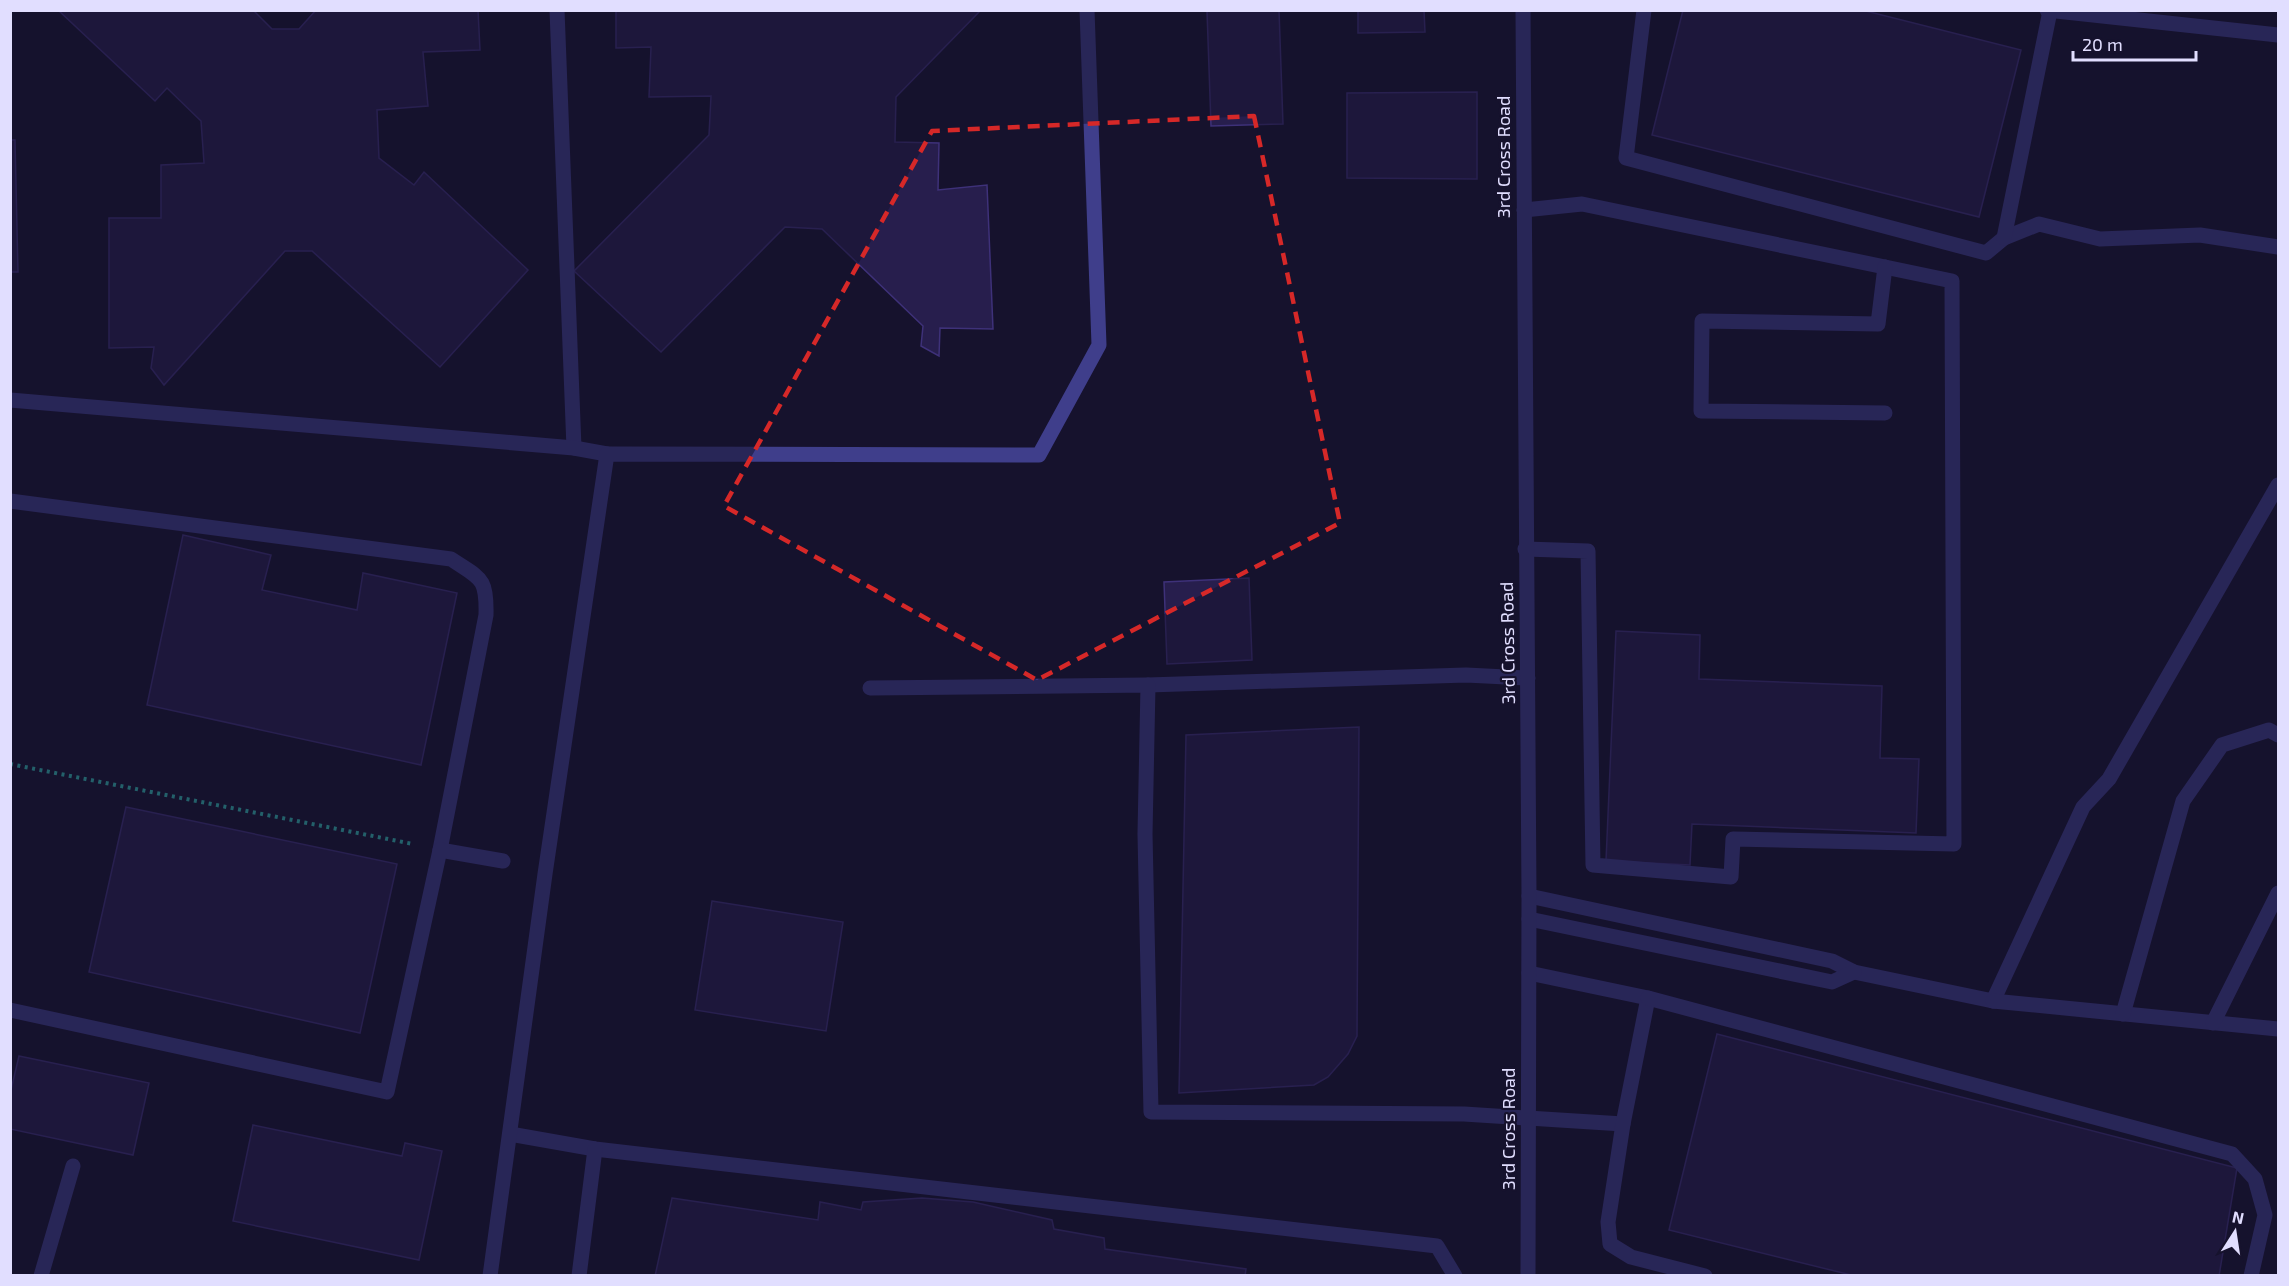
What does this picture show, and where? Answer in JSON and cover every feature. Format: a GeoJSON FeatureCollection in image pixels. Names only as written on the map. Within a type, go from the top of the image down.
{"type":"FeatureCollection","features":[{"type":"Feature","properties":{"kind":"street"},"geometry":{"type":"LineString","coordinates":[[557,10],[574,448]]}},
{"type":"Feature","properties":{"kind":"street"},"geometry":{"type":"LineString","coordinates":[[10,400],[574,448],[607,454],[1039,455],[1099,345],[1087,10]]}},
{"type":"Feature","properties":{"kind":"street","name":"3rd Cross Road"},"geometry":{"type":"LineString","coordinates":[[1523,10],[1529,896],[1528,1275]]}},
{"type":"Feature","properties":{"kind":"street"},"geometry":{"type":"LineString","coordinates":[[1644,10],[1626,158],[1986,253],[2004,238],[2039,224],[2100,239],[2200,235],[2278,247]]}},
{"type":"Feature","properties":{"kind":"street"},"geometry":{"type":"LineString","coordinates":[[2004,238],[2049,11],[2278,35]]}},
{"type":"Feature","properties":{"kind":"street"},"geometry":{"type":"LineString","coordinates":[[1524,210],[1582,204],[1952,281],[1954,844],[1733,839],[1731,877],[1593,865],[1588,551],[1526,549]]}},
{"type":"Feature","properties":{"kind":"street"},"geometry":{"type":"LineString","coordinates":[[1885,267],[1878,324],[1702,321],[1701,400],[1701,411],[1885,413]]}},
{"type":"Feature","properties":{"kind":"street"},"geometry":{"type":"LineString","coordinates":[[490,1275],[544,874],[607,454]]}},
{"type":"Feature","properties":{"kind":"street"},"geometry":{"type":"LineString","coordinates":[[1993,1001],[2083,807],[2109,779],[2278,485]]}},
{"type":"Feature","properties":{"kind":"street"},"geometry":{"type":"LineString","coordinates":[[10,501],[451,559],[480,578],[487,591],[486,615],[440,850],[387,1092],[10,1010]]}},
{"type":"Feature","properties":{"kind":"street"},"geometry":{"type":"LineString","coordinates":[[870,688],[1148,685],[1466,675],[1528,678]]}},
{"type":"Feature","properties":{"kind":"street"},"geometry":{"type":"LineString","coordinates":[[1148,685],[1145,834],[1151,1112],[1528,1117],[1623,1124]]}},
{"type":"Feature","properties":{"kind":"street"},"geometry":{"type":"LineString","coordinates":[[2123,1014],[2183,801],[2222,745],[2269,730],[2278,735]]}},
{"type":"Feature","properties":{"kind":"street"},"geometry":{"type":"LineString","coordinates":[[440,850],[502,861]]}},
{"type":"Feature","properties":{"kind":"street"},"geometry":{"type":"LineString","coordinates":[[2213,1023],[2278,893]]}},
{"type":"Feature","properties":{"kind":"street"},"geometry":{"type":"LineString","coordinates":[[1529,896],[1832,961],[1854,972],[1993,1001],[2278,1029]]}},
{"type":"Feature","properties":{"kind":"street"},"geometry":{"type":"LineString","coordinates":[[1529,920],[1833,982],[1854,972]]}},
{"type":"Feature","properties":{"kind":"street"},"geometry":{"type":"LineString","coordinates":[[1529,973],[1648,998],[2232,1154],[2255,1179],[2265,1215],[2251,1275]]}},
{"type":"Feature","properties":{"kind":"street"},"geometry":{"type":"LineString","coordinates":[[1648,998],[1623,1124],[1608,1222],[1610,1244],[1632,1257],[1705,1275]]}},
{"type":"Feature","properties":{"kind":"street"},"geometry":{"type":"LineString","coordinates":[[510,1134],[595,1149],[1437,1246],[1455,1275]]}},
{"type":"Feature","properties":{"kind":"street"},"geometry":{"type":"LineString","coordinates":[[579,1275],[595,1149]]}},
{"type":"Feature","properties":{"kind":"street"},"geometry":{"type":"LineString","coordinates":[[41,1275],[73,1166]]}},
{"type":"Feature","properties":{"kind":"path"},"geometry":{"type":"LineString","coordinates":[[10,764],[440,850]]}},
{"type":"Feature","properties":{"kind":"highlighted area"},"geometry":{"type":"Polygon","coordinates":[[[1254,116],[1340,523],[1037,680],[724,506],[932,131],[1254,116]]]}},
{"type":"Feature","properties":{"kind":"building"},"geometry":{"type":"Polygon","coordinates":[[[58,10],[253,10],[272,29],[299,29],[316,10],[478,10],[480,50],[423,52],[428,106],[377,110],[379,158],[414,185],[424,172],[528,270],[440,367],[312,251],[285,251],[164,385],[151,368],[154,347],[109,348],[109,218],[161,218],[161,165],[204,163],[201,121],[167,88],[155,101],[58,10]]]}},
{"type":"Feature","properties":{"kind":"building"},"geometry":{"type":"Polygon","coordinates":[[[616,10],[981,10],[896,97],[895,142],[939,143],[938,190],[987,185],[993,329],[940,328],[939,356],[921,346],[923,326],[822,229],[785,227],[661,352],[574,271],[709,135],[711,96],[649,97],[651,47],[616,48],[616,10]]]}},
{"type":"Feature","properties":{"kind":"building"},"geometry":{"type":"Polygon","coordinates":[[[1279,10],[1283,124],[1211,126],[1207,11],[1279,10]]]}},
{"type":"Feature","properties":{"kind":"building"},"geometry":{"type":"Polygon","coordinates":[[[1358,10],[1424,10],[1425,32],[1358,33],[1358,10]]]}},
{"type":"Feature","properties":{"kind":"building"},"geometry":{"type":"Polygon","coordinates":[[[1683,10],[1862,10],[2021,50],[1979,217],[1652,135],[1683,10]]]}},
{"type":"Feature","properties":{"kind":"building"},"geometry":{"type":"Polygon","coordinates":[[[1477,92],[1477,179],[1347,178],[1347,93],[1477,92]]]}},
{"type":"Feature","properties":{"kind":"building"},"geometry":{"type":"Polygon","coordinates":[[[10,140],[15,140],[18,272],[10,272],[10,140]]]}},
{"type":"Feature","properties":{"kind":"building"},"geometry":{"type":"Polygon","coordinates":[[[183,535],[271,555],[262,590],[357,610],[363,573],[457,593],[421,765],[147,705],[183,535]]]}},
{"type":"Feature","properties":{"kind":"building"},"geometry":{"type":"Polygon","coordinates":[[[1249,578],[1252,660],[1167,664],[1164,582],[1249,578]]]}},
{"type":"Feature","properties":{"kind":"building"},"geometry":{"type":"Polygon","coordinates":[[[1616,631],[1700,635],[1699,679],[1882,686],[1880,758],[1919,759],[1916,833],[1692,824],[1690,865],[1606,861],[1616,631]]]}},
{"type":"Feature","properties":{"kind":"building"},"geometry":{"type":"Polygon","coordinates":[[[1359,727],[1357,1036],[1348,1054],[1328,1077],[1314,1085],[1179,1093],[1186,735],[1359,727]]]}},
{"type":"Feature","properties":{"kind":"building"},"geometry":{"type":"Polygon","coordinates":[[[126,807],[397,864],[360,1033],[89,972],[126,807]]]}},
{"type":"Feature","properties":{"kind":"building"},"geometry":{"type":"Polygon","coordinates":[[[712,901],[843,922],[826,1031],[695,1010],[712,901]]]}},
{"type":"Feature","properties":{"kind":"building"},"geometry":{"type":"Polygon","coordinates":[[[1717,1034],[2237,1168],[2219,1276],[1855,1276],[1669,1230],[1717,1034]]]}},
{"type":"Feature","properties":{"kind":"building"},"geometry":{"type":"Polygon","coordinates":[[[19,1056],[149,1083],[133,1155],[10,1129],[10,1094],[19,1056]]]}},
{"type":"Feature","properties":{"kind":"building"},"geometry":{"type":"Polygon","coordinates":[[[253,1125],[402,1156],[405,1143],[442,1151],[419,1260],[233,1221],[253,1125]]]}},
{"type":"Feature","properties":{"kind":"building"},"geometry":{"type":"Polygon","coordinates":[[[672,1198],[818,1220],[820,1202],[861,1210],[863,1202],[922,1198],[973,1202],[1052,1220],[1054,1229],[1104,1238],[1105,1249],[1246,1269],[1245,1276],[655,1276],[672,1198]]]}}]}
